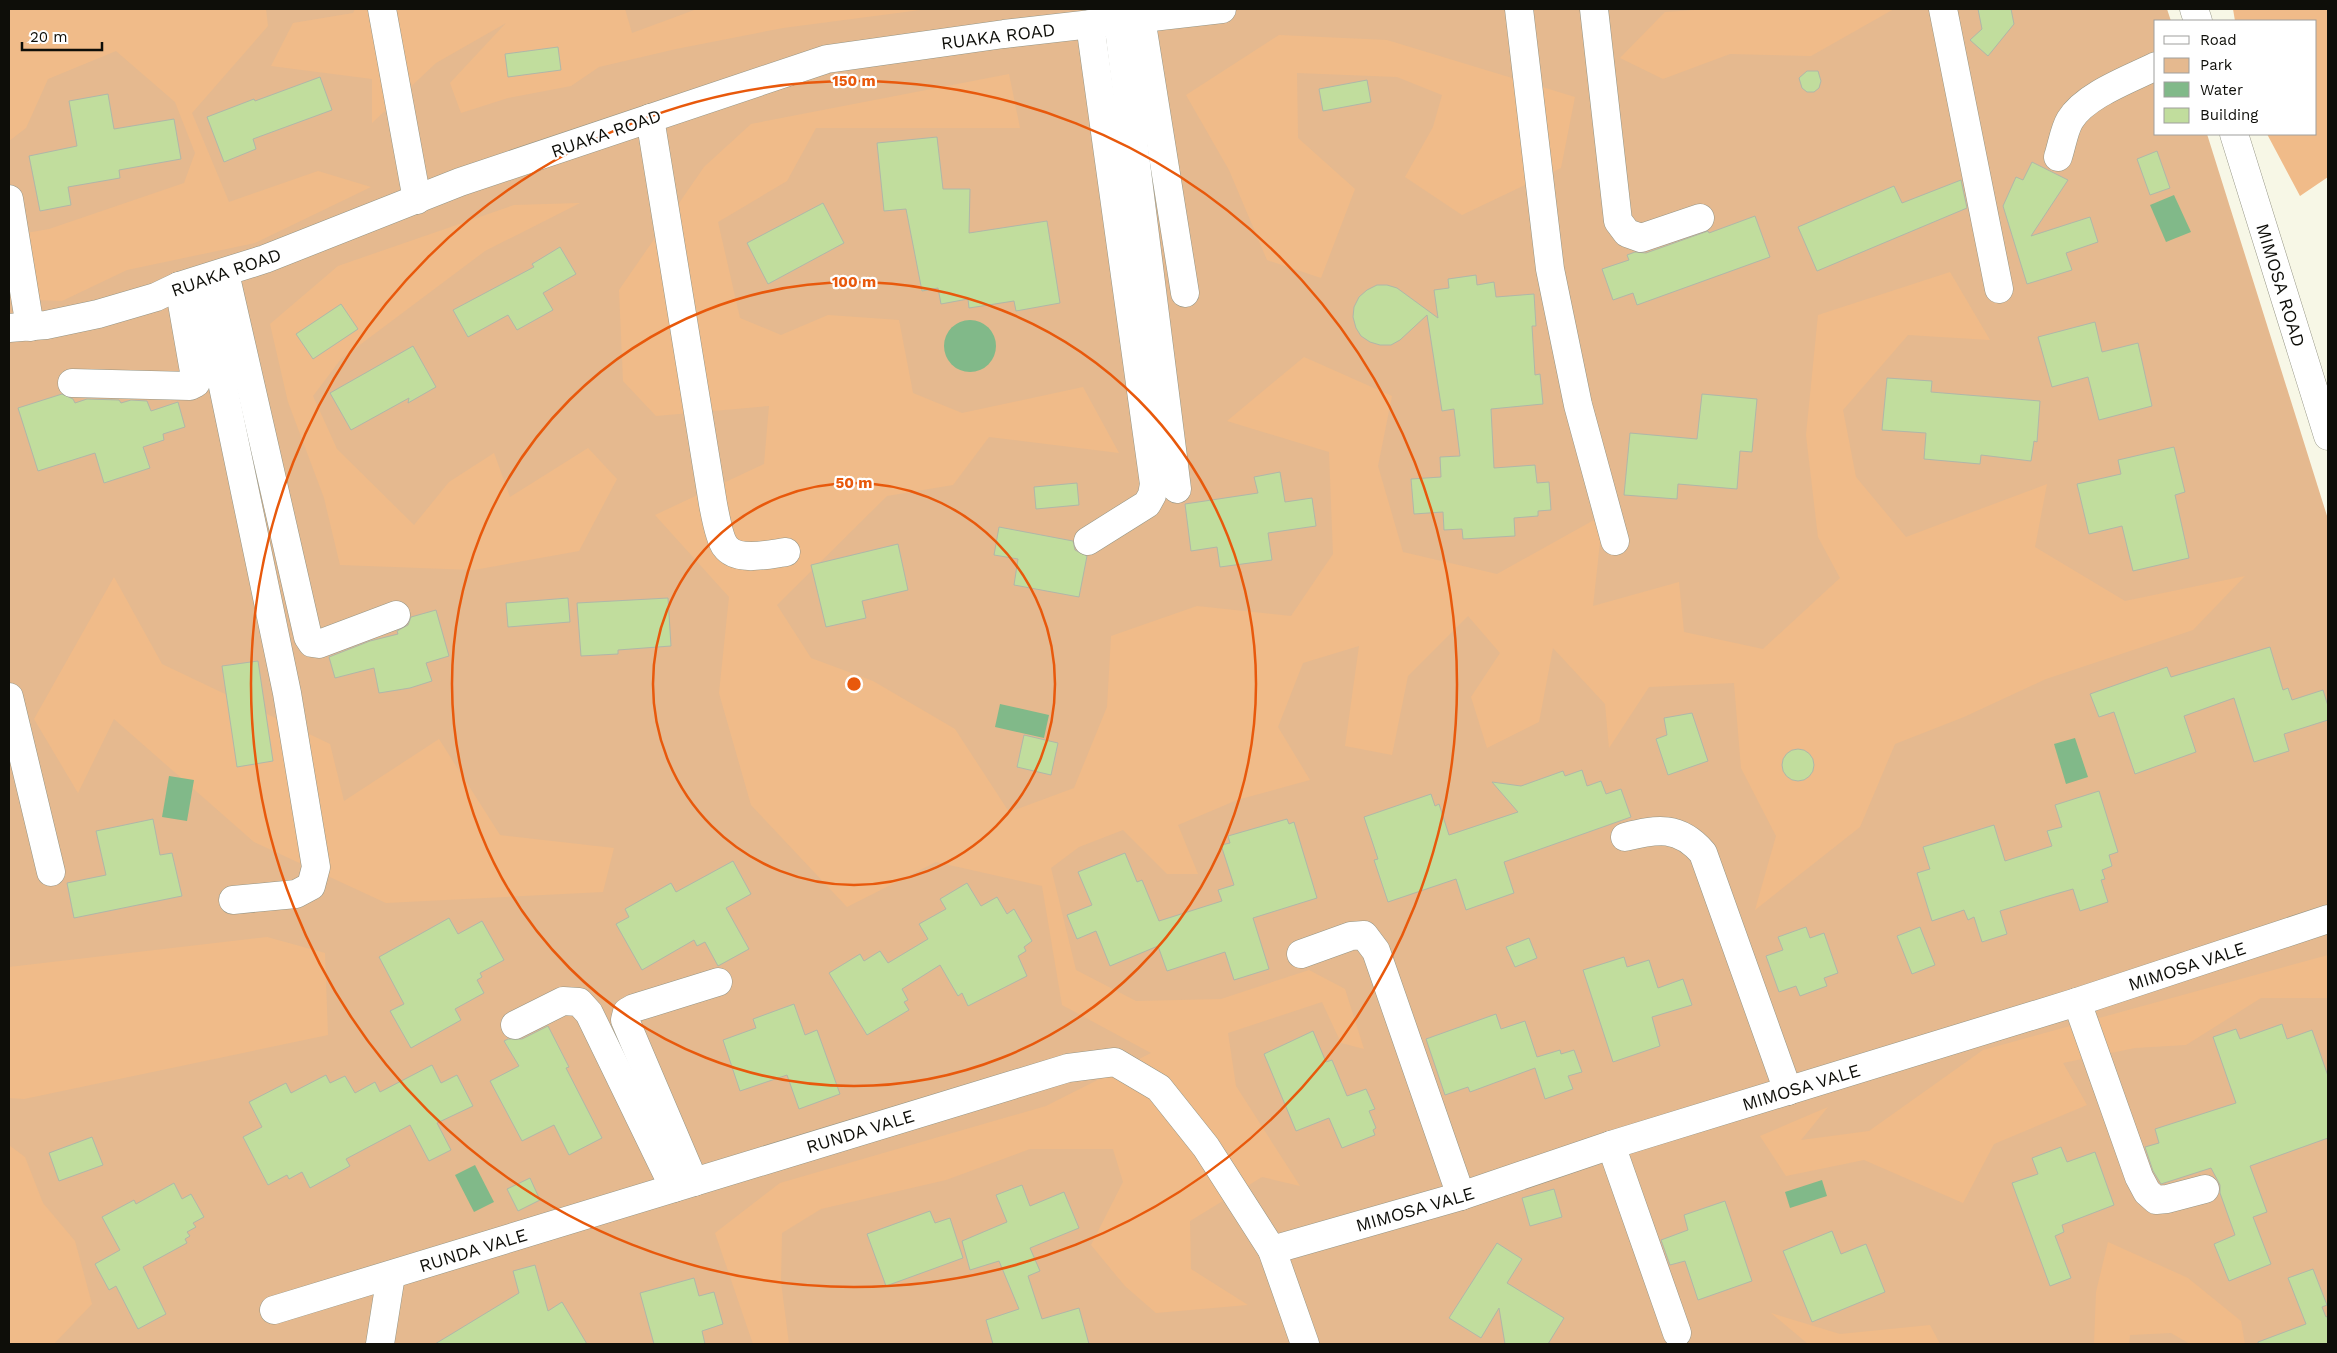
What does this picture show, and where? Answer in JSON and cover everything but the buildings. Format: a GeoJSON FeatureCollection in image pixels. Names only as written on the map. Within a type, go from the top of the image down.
{"type":"FeatureCollection","features":[{"type":"Feature","properties":{"kind":"street"},"geometry":{"type":"LineString","coordinates":[[382,9],[417,200]]}},
{"type":"Feature","properties":{"kind":"street","name":"RUAKA ROAD"},"geometry":{"type":"LineString","coordinates":[[19,327],[98,314],[156,297],[417,200],[460,182],[827,59],[1090,24],[1222,9]]}},
{"type":"Feature","properties":{"kind":"street"},"geometry":{"type":"LineString","coordinates":[[1519,9],[1550,269],[1578,405],[1615,541]]}},
{"type":"Feature","properties":{"kind":"street"},"geometry":{"type":"LineString","coordinates":[[1594,9],[1618,220],[1627,233],[1641,238],[1700,218]]}},
{"type":"Feature","properties":{"kind":"street"},"geometry":{"type":"LineString","coordinates":[[1943,9],[1999,289]]}},
{"type":"Feature","properties":{"kind":"street"},"geometry":{"type":"LineString","coordinates":[[1129,20],[1185,294]]}},
{"type":"Feature","properties":{"kind":"street"},"geometry":{"type":"LineString","coordinates":[[1129,20],[1177,489]]}},
{"type":"Feature","properties":{"kind":"street"},"geometry":{"type":"LineString","coordinates":[[1088,541],[1147,504],[1152,495],[1154,484],[1090,24]]}},
{"type":"Feature","properties":{"kind":"street"},"geometry":{"type":"LineString","coordinates":[[2058,157],[2070,121],[2079,108],[2098,95],[2154,67]]}},
{"type":"Feature","properties":{"kind":"street"},"geometry":{"type":"LineString","coordinates":[[650,118],[712,504],[725,546],[735,553],[747,556],[786,552]]}},
{"type":"Feature","properties":{"kind":"street","name":"MIMOSA ROAD"},"geometry":{"type":"LineString","coordinates":[[2234,135],[2328,436]]}},
{"type":"Feature","properties":{"kind":"street"},"geometry":{"type":"LineString","coordinates":[[9,199],[19,327]]}},
{"type":"Feature","properties":{"kind":"street"},"geometry":{"type":"LineString","coordinates":[[72,383],[190,386],[196,383],[202,280]]}},
{"type":"Feature","properties":{"kind":"street"},"geometry":{"type":"LineString","coordinates":[[202,280],[308,637],[312,643],[319,644],[396,615]]}},
{"type":"Feature","properties":{"kind":"street"},"geometry":{"type":"LineString","coordinates":[[202,280],[284,676],[316,867],[311,886],[296,894],[233,900]]}},
{"type":"Feature","properties":{"kind":"street"},"geometry":{"type":"LineString","coordinates":[[9,697],[51,872]]}},
{"type":"Feature","properties":{"kind":"street"},"geometry":{"type":"LineString","coordinates":[[1625,837],[1644,833],[1671,831],[1694,842],[1703,853],[1788,1091]]}},
{"type":"Feature","properties":{"kind":"street","name":"MIMOSA VALE"},"geometry":{"type":"LineString","coordinates":[[1272,1250],[1461,1196],[1611,1145],[2077,1002],[2328,919]]}},
{"type":"Feature","properties":{"kind":"street"},"geometry":{"type":"LineString","coordinates":[[1301,954],[1351,936],[1364,935],[1376,951],[1461,1196]]}},
{"type":"Feature","properties":{"kind":"street"},"geometry":{"type":"LineString","coordinates":[[684,1185],[625,1020],[627,1012],[634,1008],[718,982]]}},
{"type":"Feature","properties":{"kind":"street"},"geometry":{"type":"LineString","coordinates":[[515,1025],[563,1001],[578,1002],[589,1014],[684,1185]]}},
{"type":"Feature","properties":{"kind":"street"},"geometry":{"type":"LineString","coordinates":[[2077,1002],[2139,1177],[2147,1192],[2156,1200],[2205,1189]]}},
{"type":"Feature","properties":{"kind":"street","name":"RUNDA VALE"},"geometry":{"type":"LineString","coordinates":[[274,1310],[1068,1068],[1115,1062],[1159,1088],[1206,1147],[1272,1250],[1305,1344]]}},
{"type":"Feature","properties":{"kind":"street"},"geometry":{"type":"LineString","coordinates":[[1611,1145],[1678,1332]]}},
{"type":"Feature","properties":{"kind":"street"},"geometry":{"type":"LineString","coordinates":[[380,1344],[391,1275]]}},
{"type":"Feature","properties":{"kind":"green space"},"geometry":{"type":"Polygon","coordinates":[[[9,9],[2167,9],[2171,20],[2154,20],[2154,135],[2207,135],[2328,519],[2328,1344],[9,1344],[9,9]]]}},
{"type":"Feature","properties":{"kind":"shaded area"},"geometry":{"type":"Polygon","coordinates":[[[9,9],[266,9],[268,26],[192,113],[229,202],[318,171],[371,187],[255,243],[127,270],[62,301],[9,299],[9,236],[49,229],[184,183],[195,153],[175,102],[116,51],[48,79],[26,128],[9,141],[9,9]]]}},
{"type":"Feature","properties":{"kind":"shaded area"},"geometry":{"type":"Polygon","coordinates":[[[355,9],[625,9],[632,33],[697,9],[928,9],[783,28],[676,49],[599,67],[571,86],[508,98],[461,113],[450,83],[506,23],[436,63],[372,123],[372,79],[271,66],[293,23],[353,13],[355,9]]]}},
{"type":"Feature","properties":{"kind":"shaded area"},"geometry":{"type":"Polygon","coordinates":[[[1709,9],[1894,9],[1811,56],[1730,54],[1663,79],[1620,58],[1665,12],[1709,9]]]}},
{"type":"Feature","properties":{"kind":"shaded area"},"geometry":{"type":"Polygon","coordinates":[[[2233,9],[2328,9],[2328,177],[2300,196],[2268,135],[2317,135],[2317,20],[2235,20],[2233,9]]]}},
{"type":"Feature","properties":{"kind":"shaded area"},"geometry":{"type":"Polygon","coordinates":[[[1279,35],[1387,40],[1575,97],[1561,168],[1462,215],[1405,177],[1433,127],[1442,95],[1397,77],[1297,73],[1298,138],[1355,189],[1321,278],[1267,260],[1229,170],[1186,95],[1279,35]]]}},
{"type":"Feature","properties":{"kind":"shaded area"},"geometry":{"type":"Polygon","coordinates":[[[1009,74],[1020,128],[816,128],[787,181],[718,222],[740,318],[781,335],[828,315],[899,320],[913,393],[962,413],[1083,387],[1119,453],[989,437],[953,485],[887,496],[777,605],[811,658],[873,681],[955,729],[1009,812],[1074,788],[1107,707],[1111,636],[1197,606],[1291,616],[1333,554],[1329,452],[1227,421],[1304,357],[1392,396],[1378,466],[1403,552],[1497,574],[1603,515],[1593,606],[1679,582],[1684,632],[1763,649],[1840,578],[1818,537],[1806,435],[1818,315],[1950,272],[1990,340],[1908,335],[1843,410],[1856,477],[1906,537],[2047,484],[2035,547],[2125,601],[2245,576],[2193,630],[2046,679],[1964,717],[1895,744],[1860,827],[1755,910],[1776,836],[1741,768],[1734,683],[1649,687],[1609,748],[1605,704],[1553,648],[1539,722],[1487,748],[1471,697],[1500,653],[1468,616],[1408,676],[1392,755],[1345,746],[1359,646],[1303,663],[1278,727],[1310,780],[1237,800],[1178,825],[1198,874],[1167,874],[1123,830],[1079,847],[1051,868],[1076,970],[1136,1001],[1221,999],[1309,970],[1345,989],[1364,1049],[1341,1043],[1322,1002],[1228,1033],[1236,1086],[1300,1186],[1262,1177],[1190,1221],[1191,1269],[1248,1305],[1156,1313],[1125,1286],[1091,1245],[1123,1182],[1113,1149],[1030,1149],[946,1180],[821,1209],[782,1233],[781,1282],[789,1344],[753,1344],[715,1233],[780,1183],[1046,1106],[1151,1053],[1062,1005],[1042,886],[936,862],[847,907],[751,805],[719,693],[729,597],[655,515],[764,464],[769,406],[656,416],[623,381],[619,290],[704,167],[751,124],[1009,74]]]}},
{"type":"Feature","properties":{"kind":"shaded area"},"geometry":{"type":"Polygon","coordinates":[[[580,203],[485,251],[341,359],[313,396],[337,449],[414,525],[449,482],[494,453],[510,497],[588,448],[617,479],[579,551],[474,570],[340,565],[324,498],[288,402],[270,324],[338,266],[514,205],[580,203]]]}},
{"type":"Feature","properties":{"kind":"shaded area"},"geometry":{"type":"Polygon","coordinates":[[[114,577],[162,664],[330,744],[344,801],[439,739],[500,835],[614,848],[603,892],[386,903],[254,842],[114,719],[78,793],[34,719],[114,577]]]}},
{"type":"Feature","properties":{"kind":"shaded area"},"geometry":{"type":"Polygon","coordinates":[[[267,937],[325,953],[328,1035],[24,1099],[9,1098],[9,967],[267,937]]]}},
{"type":"Feature","properties":{"kind":"shaded area"},"geometry":{"type":"Polygon","coordinates":[[[2328,955],[2328,998],[2261,998],[2186,1045],[2135,1048],[2063,1063],[2087,1105],[1994,1144],[1963,1203],[1864,1160],[1786,1176],[1760,1136],[1828,1107],[1801,1140],[1869,1131],[1983,1050],[2328,955]]]}},
{"type":"Feature","properties":{"kind":"shaded area"},"geometry":{"type":"Polygon","coordinates":[[[9,1145],[25,1157],[43,1203],[75,1241],[92,1304],[54,1344],[9,1344],[9,1145]]]}},
{"type":"Feature","properties":{"kind":"shaded area"},"geometry":{"type":"Polygon","coordinates":[[[2108,1242],[2188,1278],[2241,1321],[2245,1344],[2190,1344],[2171,1333],[2130,1335],[2129,1344],[2094,1344],[2096,1292],[2108,1242]]]}},
{"type":"Feature","properties":{"kind":"shaded area"},"geometry":{"type":"Polygon","coordinates":[[[1771,1313],[1840,1334],[1930,1325],[1940,1344],[1808,1344],[1771,1313]]]}},
{"type":"Feature","properties":{"kind":"water"},"geometry":{"type":"Polygon","coordinates":[[[2174,195],[2191,232],[2166,242],[2150,205],[2174,195]]]}},
{"type":"Feature","properties":{"kind":"water"},"geometry":{"type":"Polygon","coordinates":[[[970,320],[980,322],[988,328],[994,336],[996,346],[994,356],[988,364],[980,370],[970,372],[960,370],[952,364],[946,356],[944,346],[946,336],[952,328],[960,322],[970,320]]]}},
{"type":"Feature","properties":{"kind":"water"},"geometry":{"type":"Polygon","coordinates":[[[1000,704],[1049,715],[1044,738],[995,727],[1000,704]]]}},
{"type":"Feature","properties":{"kind":"water"},"geometry":{"type":"Polygon","coordinates":[[[2075,738],[2088,777],[2066,784],[2054,744],[2075,738]]]}},
{"type":"Feature","properties":{"kind":"water"},"geometry":{"type":"Polygon","coordinates":[[[169,776],[194,780],[187,821],[162,817],[169,776]]]}},
{"type":"Feature","properties":{"kind":"water"},"geometry":{"type":"Polygon","coordinates":[[[475,1165],[494,1202],[474,1212],[455,1175],[475,1165]]]}},
{"type":"Feature","properties":{"kind":"water"},"geometry":{"type":"Polygon","coordinates":[[[1822,1180],[1827,1196],[1790,1208],[1785,1192],[1822,1180]]]}}]}
